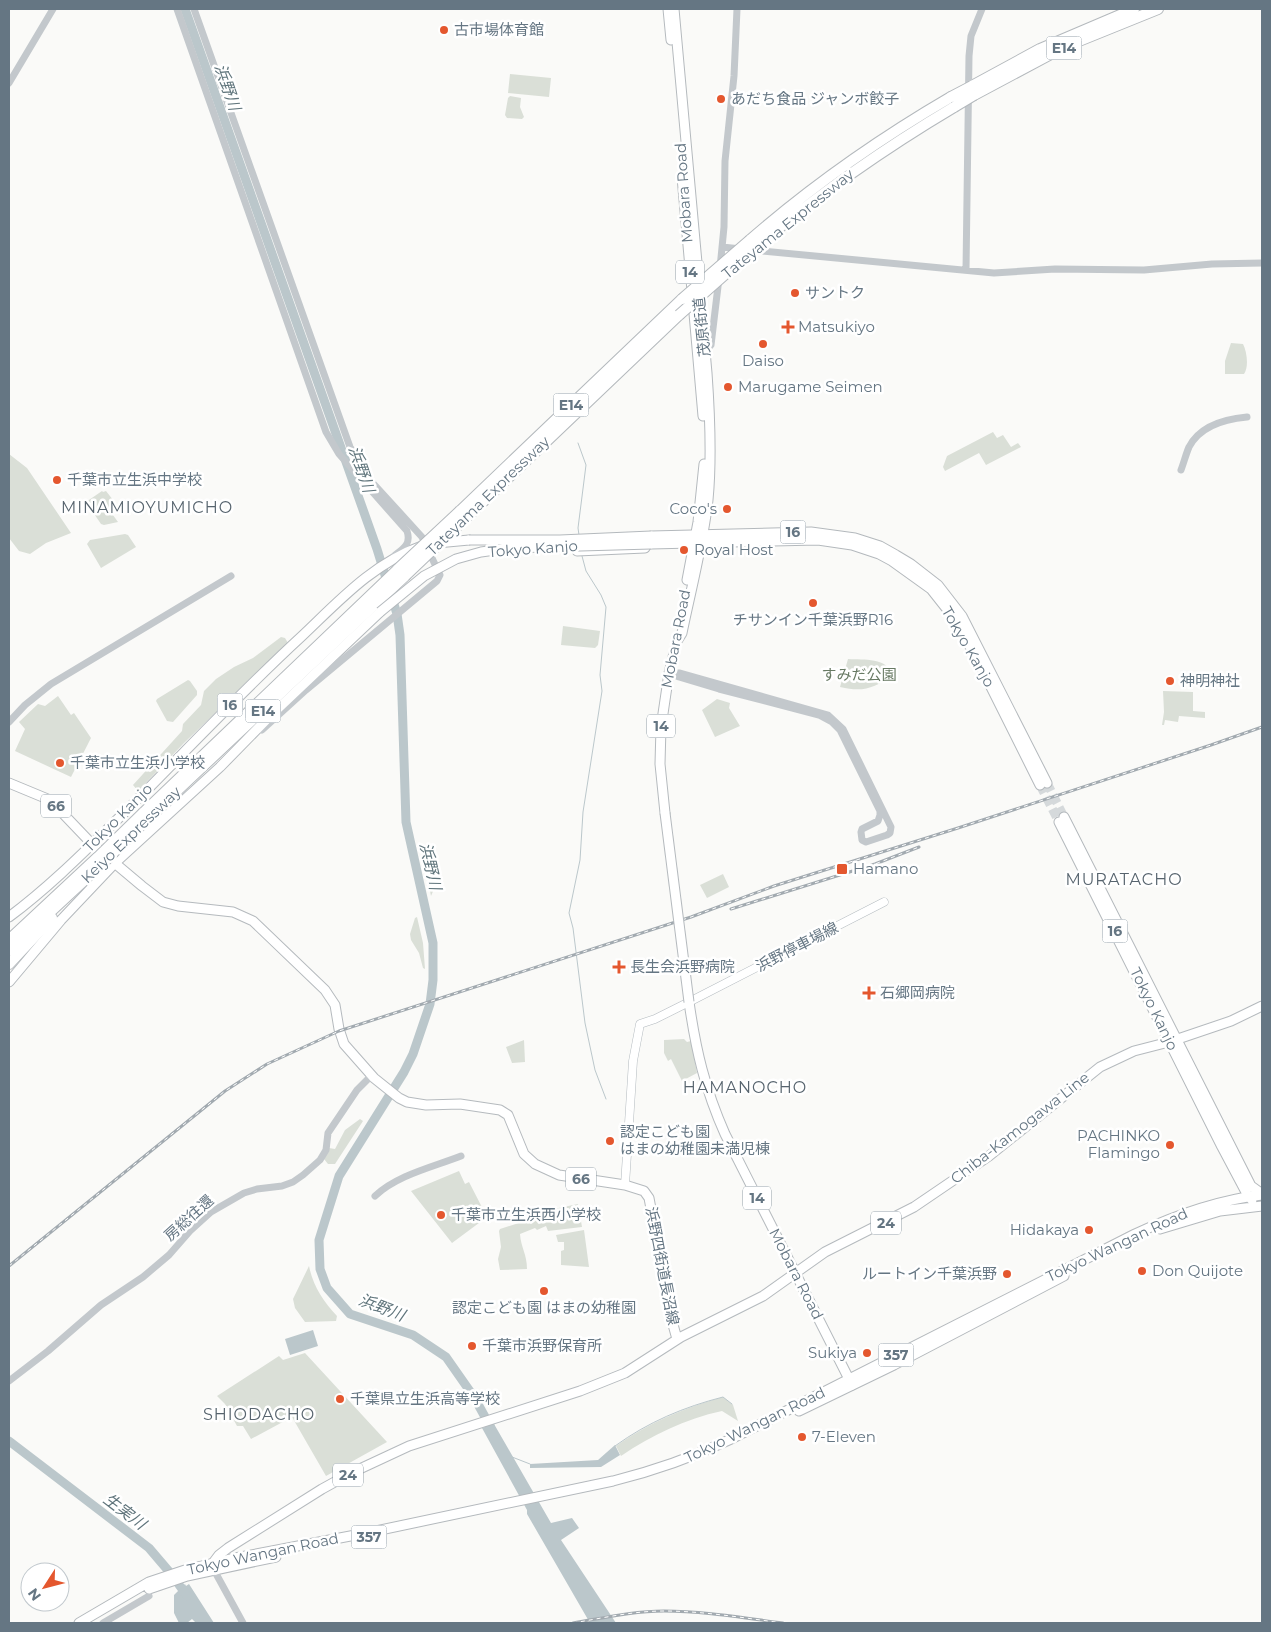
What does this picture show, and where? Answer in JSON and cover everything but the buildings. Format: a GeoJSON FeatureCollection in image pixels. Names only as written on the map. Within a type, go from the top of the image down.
{"type":"FeatureCollection","features":[{"type":"Feature","properties":{"kind":"highway","name":"Tateyama Expressway"},"geometry":{"type":"LineString","coordinates":[[402,572],[682,299],[753,243],[952,102],[1054,43],[1134,9]]}},
{"type":"Feature","properties":{"kind":"highway","name":"Tateyama Expressway"},"geometry":{"type":"LineString","coordinates":[[973,90],[1064,47],[1158,9]]}},
{"type":"Feature","properties":{"kind":"highway","name":"Tateyama Expressway"},"geometry":{"type":"LineString","coordinates":[[464,513],[679,315],[753,243]]}},
{"type":"Feature","properties":{"kind":"highway","name":"Keiyo Expressway"},"geometry":{"type":"LineString","coordinates":[[9,950],[87,878],[101,859],[146,816],[376,603],[402,572]]}},
{"type":"Feature","properties":{"kind":"highway","name":"Keiyo Expressway"},"geometry":{"type":"LineString","coordinates":[[9,940],[90,864],[101,859]]}},
{"type":"Feature","properties":{"kind":"highway"},"geometry":{"type":"LineString","coordinates":[[9,930],[80,869],[90,864]]}},
{"type":"Feature","properties":{"kind":"highway"},"geometry":{"type":"LineString","coordinates":[[9,964],[81,887],[87,878]]}},
{"type":"Feature","properties":{"kind":"main road","name":"Mobara Road"},"geometry":{"type":"LineString","coordinates":[[668,9],[687,243],[702,355],[704,463],[697,539],[682,633],[677,641],[669,672],[660,750],[664,813],[698,1055],[714,1110],[851,1382]]}},
{"type":"Feature","properties":{"kind":"main road","name":"茂原街道"},"geometry":{"type":"LineString","coordinates":[[674,9],[702,355]]}},
{"type":"Feature","properties":{"kind":"main road","name":"16"},"geometry":{"type":"LineString","coordinates":[[577,551],[675,547],[697,539]]}},
{"type":"Feature","properties":{"kind":"main road","name":"Tokyo Kanjo"},"geometry":{"type":"LineString","coordinates":[[9,917],[92,844],[224,710],[374,571],[411,550],[427,545],[469,540],[802,540],[840,543],[879,554],[925,584],[944,604],[966,637],[1044,784]]}},
{"type":"Feature","properties":{"kind":"main road","name":"Tokyo Kanjo"},"geometry":{"type":"LineString","coordinates":[[9,982],[60,920],[115,863],[220,767],[376,603],[409,587],[424,576],[456,560],[481,552],[510,548],[651,540]]}},
{"type":"Feature","properties":{"kind":"main road","name":"浜野四街道長沼線"},"geometry":{"type":"LineString","coordinates":[[9,782],[50,800],[92,844],[163,902],[178,906],[233,912],[253,921],[326,990],[335,1004],[342,1039],[372,1076],[399,1098],[407,1102],[426,1105],[460,1104],[500,1110],[508,1116],[524,1154],[535,1164],[558,1175],[625,1185],[646,1192],[677,1339]]}},
{"type":"Feature","properties":{"kind":"main road","name":"Tokyo Kanjo"},"geometry":{"type":"LineString","coordinates":[[1250,1197],[1062,819],[1145,968],[1173,1040],[1252,1186],[1262,1194]]}},
{"type":"Feature","properties":{"kind":"main road","name":"浜野停車場線"},"geometry":{"type":"LineString","coordinates":[[625,1185],[633,1061],[640,1024],[690,1002],[884,902]]}},
{"type":"Feature","properties":{"kind":"main road"},"geometry":{"type":"LineString","coordinates":[[9,989],[28,961]]}},
{"type":"Feature","properties":{"kind":"main road","name":"Chiba-Kamogawa Line"},"geometry":{"type":"LineString","coordinates":[[214,1566],[228,1548],[351,1473],[409,1446],[573,1393],[615,1378],[640,1365],[677,1339],[763,1296],[825,1252],[902,1214],[1008,1141],[1100,1067],[1134,1051],[1231,1021],[1262,1006]]}},
{"type":"Feature","properties":{"kind":"main road","name":"Tokyo Kanjo"},"geometry":{"type":"LineString","coordinates":[[1225,1134],[1233,1158],[1250,1190],[1250,1197]]}},
{"type":"Feature","properties":{"kind":"main road","name":"Tokyo Wangan Road"},"geometry":{"type":"LineString","coordinates":[[78,1623],[149,1582],[214,1566],[540,1498],[641,1480],[689,1464],[713,1454],[1135,1234],[1191,1211],[1262,1194]]}},
{"type":"Feature","properties":{"kind":"main road"},"geometry":{"type":"LineString","coordinates":[[1244,1208],[1250,1197],[1262,1201]]}},
{"type":"Feature","properties":{"kind":"main road","name":"Tokyo Wangan Road"},"geometry":{"type":"LineString","coordinates":[[851,1382],[1142,1236],[1199,1216],[1262,1206]]}},
{"type":"Feature","properties":{"kind":"main road","name":"Tokyo Wangan Road"},"geometry":{"type":"LineString","coordinates":[[91,1623],[129,1600],[186,1573]]}},
{"type":"Feature","properties":{"kind":"street"},"geometry":{"type":"LineString","coordinates":[[9,83],[53,9]]}},
{"type":"Feature","properties":{"kind":"street"},"geometry":{"type":"LineString","coordinates":[[177,9],[330,440],[339,454],[407,531],[408,544],[390,561]]}},
{"type":"Feature","properties":{"kind":"street"},"geometry":{"type":"LineString","coordinates":[[194,9],[350,446],[371,481],[410,522],[427,545],[440,575],[437,581],[306,690],[220,767]]}},
{"type":"Feature","properties":{"kind":"street"},"geometry":{"type":"LineString","coordinates":[[702,355],[710,345],[722,247],[724,168],[734,76],[737,9]]}},
{"type":"Feature","properties":{"kind":"street"},"geometry":{"type":"LineString","coordinates":[[966,270],[969,56],[971,36],[982,9]]}},
{"type":"Feature","properties":{"kind":"street"},"geometry":{"type":"LineString","coordinates":[[722,247],[1001,273],[1055,269],[1144,270],[1212,264],[1262,263]]}},
{"type":"Feature","properties":{"kind":"street"},"geometry":{"type":"LineString","coordinates":[[1181,470],[1189,447],[1200,433],[1220,423],[1247,417]]}},
{"type":"Feature","properties":{"kind":"street"},"geometry":{"type":"LineString","coordinates":[[9,722],[24,705],[51,684],[232,576]]}},
{"type":"Feature","properties":{"kind":"street"},"geometry":{"type":"LineString","coordinates":[[669,672],[679,677],[719,689],[819,715],[832,722],[840,730],[880,811],[878,821]]}},
{"type":"Feature","properties":{"kind":"street"},"geometry":{"type":"LineString","coordinates":[[669,672],[828,715],[842,729],[889,824],[891,830],[887,835],[870,841],[864,841],[861,834],[862,829],[883,820],[889,824]]}},
{"type":"Feature","properties":{"kind":"street","name":"房総往還"},"geometry":{"type":"LineString","coordinates":[[9,1381],[48,1351],[101,1305],[144,1277],[169,1255],[190,1231],[211,1212],[244,1193],[257,1189],[282,1186],[293,1182],[303,1175],[320,1160],[326,1150],[328,1133],[357,1090],[372,1076]]}},
{"type":"Feature","properties":{"kind":"street"},"geometry":{"type":"LineString","coordinates":[[375,1196],[384,1188],[398,1181],[461,1156]]}},
{"type":"Feature","properties":{"kind":"street"},"geometry":{"type":"LineString","coordinates":[[214,1566],[243,1623]]}},
{"type":"Feature","properties":{"kind":"street"},"geometry":{"type":"LineString","coordinates":[[103,1623],[149,1596]]}},
{"type":"Feature","properties":{"kind":"green space"},"geometry":{"type":"Polygon","coordinates":[[[510,74],[551,78],[549,97],[508,93],[510,74]]]}},
{"type":"Feature","properties":{"kind":"green space"},"geometry":{"type":"Polygon","coordinates":[[[510,96],[521,98],[520,107],[524,117],[522,119],[507,118],[505,115],[510,96]]]}},
{"type":"Feature","properties":{"kind":"green space"},"geometry":{"type":"Polygon","coordinates":[[[1231,343],[1243,344],[1247,364],[1244,374],[1225,374],[1225,361],[1231,343]]]}},
{"type":"Feature","properties":{"kind":"green space"},"geometry":{"type":"Polygon","coordinates":[[[993,432],[997,438],[1003,435],[1011,447],[1018,443],[1021,447],[986,465],[979,453],[945,471],[943,467],[947,456],[993,432]]]}},
{"type":"Feature","properties":{"kind":"green space"},"geometry":{"type":"Polygon","coordinates":[[[9,454],[27,468],[71,533],[46,543],[30,554],[19,551],[9,538],[9,454]]]}},
{"type":"Feature","properties":{"kind":"green space"},"geometry":{"type":"Polygon","coordinates":[[[102,491],[106,491],[117,505],[110,511],[118,522],[101,524],[86,502],[102,491]]]}},
{"type":"Feature","properties":{"kind":"green space"},"geometry":{"type":"Polygon","coordinates":[[[128,535],[136,547],[101,568],[87,544],[90,540],[128,535]]]}},
{"type":"Feature","properties":{"kind":"green space"},"geometry":{"type":"Polygon","coordinates":[[[563,626],[600,631],[598,645],[595,648],[561,645],[563,626]]]}},
{"type":"Feature","properties":{"kind":"green space"},"geometry":{"type":"Polygon","coordinates":[[[281,637],[285,638],[288,643],[184,743],[138,791],[133,785],[182,731],[183,724],[201,705],[204,691],[216,679],[234,667],[253,658],[281,637]]]}},
{"type":"Feature","properties":{"kind":"green space","name":"すみだ公園"},"geometry":{"type":"Polygon","coordinates":[[[848,659],[881,663],[891,670],[894,676],[868,688],[849,689],[840,687],[848,659]]]}},
{"type":"Feature","properties":{"kind":"green space"},"geometry":{"type":"Polygon","coordinates":[[[188,680],[197,691],[197,695],[173,722],[167,721],[156,701],[157,699],[188,680]]]}},
{"type":"Feature","properties":{"kind":"green space"},"geometry":{"type":"Polygon","coordinates":[[[1163,691],[1193,692],[1193,711],[1205,712],[1205,718],[1179,716],[1178,722],[1165,720],[1164,725],[1162,725],[1164,712],[1163,691]]]}},
{"type":"Feature","properties":{"kind":"green space"},"geometry":{"type":"Polygon","coordinates":[[[58,696],[71,715],[74,713],[91,738],[71,777],[15,751],[25,729],[19,722],[38,704],[45,706],[58,696]]]}},
{"type":"Feature","properties":{"kind":"green space"},"geometry":{"type":"Polygon","coordinates":[[[717,699],[730,703],[729,708],[740,726],[715,737],[702,710],[717,699]]]}},
{"type":"Feature","properties":{"kind":"green space"},"geometry":{"type":"Polygon","coordinates":[[[422,850],[428,859],[434,858],[438,860],[437,878],[431,896],[422,850]]]}},
{"type":"Feature","properties":{"kind":"green space"},"geometry":{"type":"Polygon","coordinates":[[[723,874],[729,887],[707,898],[700,885],[723,874]]]}},
{"type":"Feature","properties":{"kind":"green space"},"geometry":{"type":"Polygon","coordinates":[[[417,917],[423,943],[425,969],[410,934],[417,917]]]}},
{"type":"Feature","properties":{"kind":"green space"},"geometry":{"type":"Polygon","coordinates":[[[684,1039],[687,1042],[691,1041],[697,1073],[682,1081],[671,1059],[668,1061],[664,1053],[664,1040],[684,1039]]]}},
{"type":"Feature","properties":{"kind":"green space"},"geometry":{"type":"Polygon","coordinates":[[[524,1040],[525,1062],[512,1063],[506,1047],[524,1040]]]}},
{"type":"Feature","properties":{"kind":"green space"},"geometry":{"type":"Polygon","coordinates":[[[360,1119],[363,1121],[335,1164],[328,1164],[324,1159],[329,1148],[335,1149],[345,1130],[360,1119]]]}},
{"type":"Feature","properties":{"kind":"green space"},"geometry":{"type":"Polygon","coordinates":[[[459,1171],[465,1184],[469,1182],[487,1217],[452,1243],[411,1191],[459,1171]]]}},
{"type":"Feature","properties":{"kind":"green space"},"geometry":{"type":"Polygon","coordinates":[[[578,1204],[582,1227],[548,1231],[546,1226],[520,1234],[527,1269],[500,1270],[498,1259],[501,1247],[500,1229],[528,1220],[528,1216],[533,1212],[547,1207],[549,1210],[578,1204]]]}},
{"type":"Feature","properties":{"kind":"green space"},"geometry":{"type":"Polygon","coordinates":[[[584,1230],[589,1267],[561,1265],[561,1251],[564,1250],[564,1242],[558,1242],[556,1235],[584,1230]]]}},
{"type":"Feature","properties":{"kind":"green space"},"geometry":{"type":"Polygon","coordinates":[[[309,1266],[319,1293],[337,1316],[336,1321],[305,1322],[295,1308],[293,1299],[309,1266]]]}},
{"type":"Feature","properties":{"kind":"green space"},"geometry":{"type":"Polygon","coordinates":[[[305,1353],[387,1442],[326,1476],[292,1417],[251,1439],[243,1426],[237,1426],[225,1404],[217,1396],[279,1356],[283,1360],[305,1353]]]}},
{"type":"Feature","properties":{"kind":"green space"},"geometry":{"type":"Polygon","coordinates":[[[723,1397],[733,1405],[738,1421],[722,1411],[708,1414],[669,1429],[621,1456],[616,1446],[641,1430],[680,1411],[723,1397]]]}},
{"type":"Feature","properties":{"kind":"shaded area"},"geometry":{"type":"Polygon","coordinates":[[[313,1330],[318,1346],[290,1355],[285,1339],[313,1330]]]}},
{"type":"Feature","properties":{"kind":"shaded area"},"geometry":{"type":"Polygon","coordinates":[[[494,1424],[551,1523],[572,1518],[579,1528],[561,1540],[616,1623],[590,1623],[527,1514],[527,1510],[482,1428],[494,1424]]]}},
{"type":"Feature","properties":{"kind":"shaded area"},"geometry":{"type":"Polygon","coordinates":[[[615,1445],[620,1455],[601,1467],[530,1468],[530,1464],[598,1460],[615,1445]]]}},
{"type":"Feature","properties":{"kind":"shaded area"},"geometry":{"type":"Polygon","coordinates":[[[185,1584],[186,1586],[189,1584],[214,1623],[196,1623],[192,1619],[187,1623],[179,1623],[174,1613],[174,1595],[185,1584]]]}},
{"type":"Feature","properties":{"kind":"waterway","name":"浜野川"},"geometry":{"type":"LineString","coordinates":[[185,9],[377,549],[397,614],[400,635],[406,822],[433,943],[433,980],[430,1004],[413,1054],[404,1072],[339,1176],[319,1240],[320,1269],[327,1288],[350,1314],[413,1335],[446,1357],[474,1397],[490,1426]]}},
{"type":"Feature","properties":{"kind":"waterway"},"geometry":{"type":"LineString","coordinates":[[578,443],[586,465],[578,528],[579,535]]}},
{"type":"Feature","properties":{"kind":"waterway"},"geometry":{"type":"LineString","coordinates":[[582,556],[586,571],[606,607],[600,675],[602,691],[583,812],[580,860],[569,913],[573,928],[585,1023],[595,1070],[606,1099]]}},
{"type":"Feature","properties":{"kind":"waterway"},"geometry":{"type":"LineString","coordinates":[[615,1446],[653,1423],[694,1405],[723,1397],[732,1404]]}},
{"type":"Feature","properties":{"kind":"waterway","name":"生実川"},"geometry":{"type":"LineString","coordinates":[[9,1441],[149,1548],[187,1596]]}},
{"type":"Feature","properties":{"kind":"waterway"},"geometry":{"type":"LineString","coordinates":[[512,1457],[530,1464]]}},
{"type":"Feature","properties":{"kind":"tunnel"},"geometry":{"type":"LineString","coordinates":[[1047,783],[1064,817]]}},
{"type":"Feature","properties":{"kind":"tunnel"},"geometry":{"type":"LineString","coordinates":[[1040,785],[1059,822]]}},
{"type":"Feature","properties":{"kind":"railway"},"geometry":{"type":"LineString","coordinates":[[9,1266],[225,1091],[267,1064],[339,1031],[691,917],[774,886],[958,828],[1262,727]]}},
{"type":"Feature","properties":{"kind":"railway"},"geometry":{"type":"LineString","coordinates":[[731,909],[875,864],[919,847]]}},
{"type":"Feature","properties":{"kind":"railway"},"geometry":{"type":"LineString","coordinates":[[573,1623],[652,1611],[709,1613],[783,1623]]}},
{"type":"Feature","properties":{"kind":"place","name":"古市場体育館"},"geometry":{"type":"Point","coordinates":[444,30]}},
{"type":"Feature","properties":{"kind":"place","name":"あだち食品 ジャンボ餃子"},"geometry":{"type":"Point","coordinates":[721,99]}},
{"type":"Feature","properties":{"kind":"place","name":"サントク"},"geometry":{"type":"Point","coordinates":[795,293]}},
{"type":"Feature","properties":{"kind":"place","name":"Matsukiyo"},"geometry":{"type":"Point","coordinates":[788,327]}},
{"type":"Feature","properties":{"kind":"place","name":"Daiso"},"geometry":{"type":"Point","coordinates":[763,344]}},
{"type":"Feature","properties":{"kind":"place","name":"Marugame Seimen"},"geometry":{"type":"Point","coordinates":[728,387]}},
{"type":"Feature","properties":{"kind":"place","name":"千葉市立生浜中学校"},"geometry":{"type":"Point","coordinates":[57,480]}},
{"type":"Feature","properties":{"kind":"place","name":"Coco's"},"geometry":{"type":"Point","coordinates":[727,509]}},
{"type":"Feature","properties":{"kind":"place","name":"Royal Host"},"geometry":{"type":"Point","coordinates":[684,550]}},
{"type":"Feature","properties":{"kind":"place","name":"チサンイン千葉浜野R16"},"geometry":{"type":"Point","coordinates":[813,603]}},
{"type":"Feature","properties":{"kind":"place","name":"神明神社"},"geometry":{"type":"Point","coordinates":[1170,681]}},
{"type":"Feature","properties":{"kind":"place","name":"千葉市立生浜小学校"},"geometry":{"type":"Point","coordinates":[60,763]}},
{"type":"Feature","properties":{"kind":"place","name":"Hamano"},"geometry":{"type":"Point","coordinates":[842,869]}},
{"type":"Feature","properties":{"kind":"place","name":"長生会浜野病院"},"geometry":{"type":"Point","coordinates":[619,967]}},
{"type":"Feature","properties":{"kind":"place","name":"石郷岡病院"},"geometry":{"type":"Point","coordinates":[869,993]}},
{"type":"Feature","properties":{"kind":"place","name":"認定こども園 はまの幼稚園未満児棟"},"geometry":{"type":"Point","coordinates":[610,1141]}},
{"type":"Feature","properties":{"kind":"place","name":"PACHINKO Flamingo"},"geometry":{"type":"Point","coordinates":[1170,1145]}},
{"type":"Feature","properties":{"kind":"place","name":"千葉市立生浜西小学校"},"geometry":{"type":"Point","coordinates":[441,1215]}},
{"type":"Feature","properties":{"kind":"place","name":"Hidakaya"},"geometry":{"type":"Point","coordinates":[1089,1230]}},
{"type":"Feature","properties":{"kind":"place","name":"Don Quijote"},"geometry":{"type":"Point","coordinates":[1142,1271]}},
{"type":"Feature","properties":{"kind":"place","name":"ルートイン千葉浜野"},"geometry":{"type":"Point","coordinates":[1007,1274]}},
{"type":"Feature","properties":{"kind":"place","name":"認定こども園 はまの幼稚園"},"geometry":{"type":"Point","coordinates":[544,1291]}},
{"type":"Feature","properties":{"kind":"place","name":"千葉市浜野保育所"},"geometry":{"type":"Point","coordinates":[472,1346]}},
{"type":"Feature","properties":{"kind":"place","name":"Sukiya"},"geometry":{"type":"Point","coordinates":[867,1353]}},
{"type":"Feature","properties":{"kind":"place","name":"千葉県立生浜高等学校"},"geometry":{"type":"Point","coordinates":[340,1399]}},
{"type":"Feature","properties":{"kind":"place","name":"7-Eleven"},"geometry":{"type":"Point","coordinates":[802,1437]}},
{"type":"Feature","properties":{"kind":"district","name":"MINAMIOYUMICHO"},"geometry":{"type":"Point","coordinates":[147,507]}},
{"type":"Feature","properties":{"kind":"district","name":"MURATACHO"},"geometry":{"type":"Point","coordinates":[1124,879]}},
{"type":"Feature","properties":{"kind":"district","name":"HAMANOCHO"},"geometry":{"type":"Point","coordinates":[745,1087]}},
{"type":"Feature","properties":{"kind":"district","name":"SHIODACHO"},"geometry":{"type":"Point","coordinates":[259,1414]}}]}
